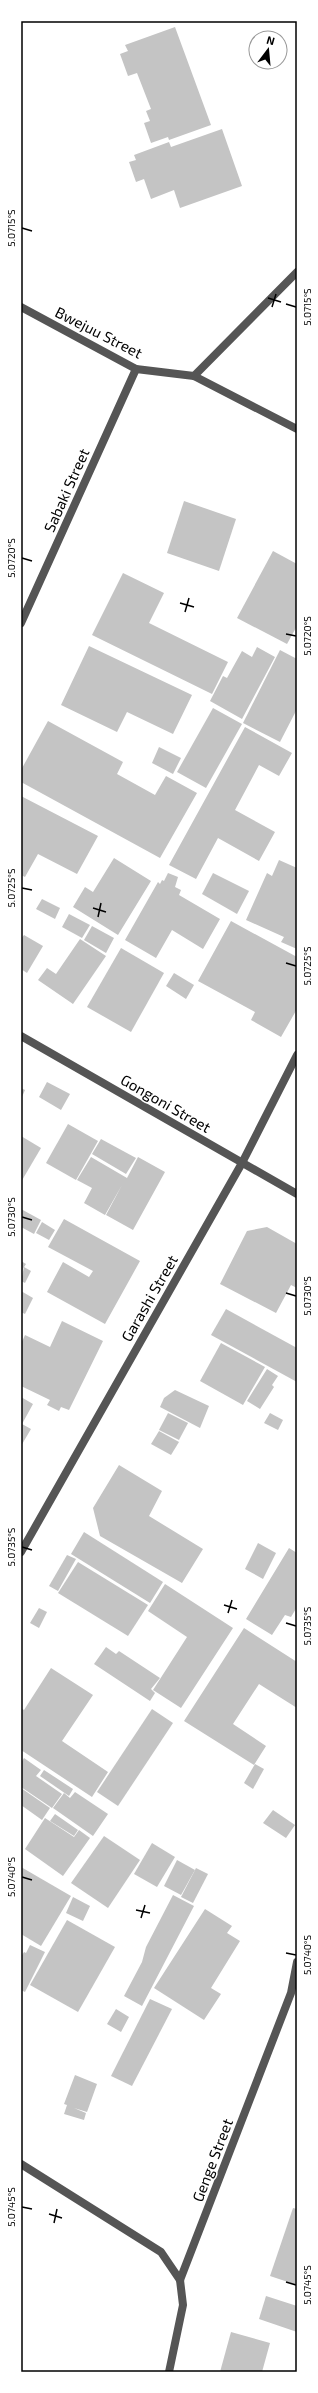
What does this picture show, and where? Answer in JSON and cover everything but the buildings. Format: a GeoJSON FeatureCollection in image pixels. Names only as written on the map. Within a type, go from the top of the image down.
{"type":"FeatureCollection","features":[{"type":"Feature","properties":{"kind":"street"},"geometry":{"type":"LineString","coordinates":[[194,376],[297,272]]}},
{"type":"Feature","properties":{"kind":"street","name":"Bwejuu Street"},"geometry":{"type":"LineString","coordinates":[[21,307],[136,369],[194,376],[297,429]]}},
{"type":"Feature","properties":{"kind":"street","name":"Sabaki Street"},"geometry":{"type":"LineString","coordinates":[[21,623],[136,369]]}},
{"type":"Feature","properties":{"kind":"street","name":"Gongoni Street"},"geometry":{"type":"LineString","coordinates":[[21,1036],[297,1194]]}},
{"type":"Feature","properties":{"kind":"street","name":"Garashi Street"},"geometry":{"type":"LineString","coordinates":[[21,1552],[242,1163],[297,1055]]}},
{"type":"Feature","properties":{"kind":"street","name":"Genge Street"},"geometry":{"type":"LineString","coordinates":[[169,2372],[183,2305],[180,2280],[292,1993],[297,1962]]}},
{"type":"Feature","properties":{"kind":"street"},"geometry":{"type":"LineString","coordinates":[[21,2164],[161,2252],[180,2280]]}}]}
